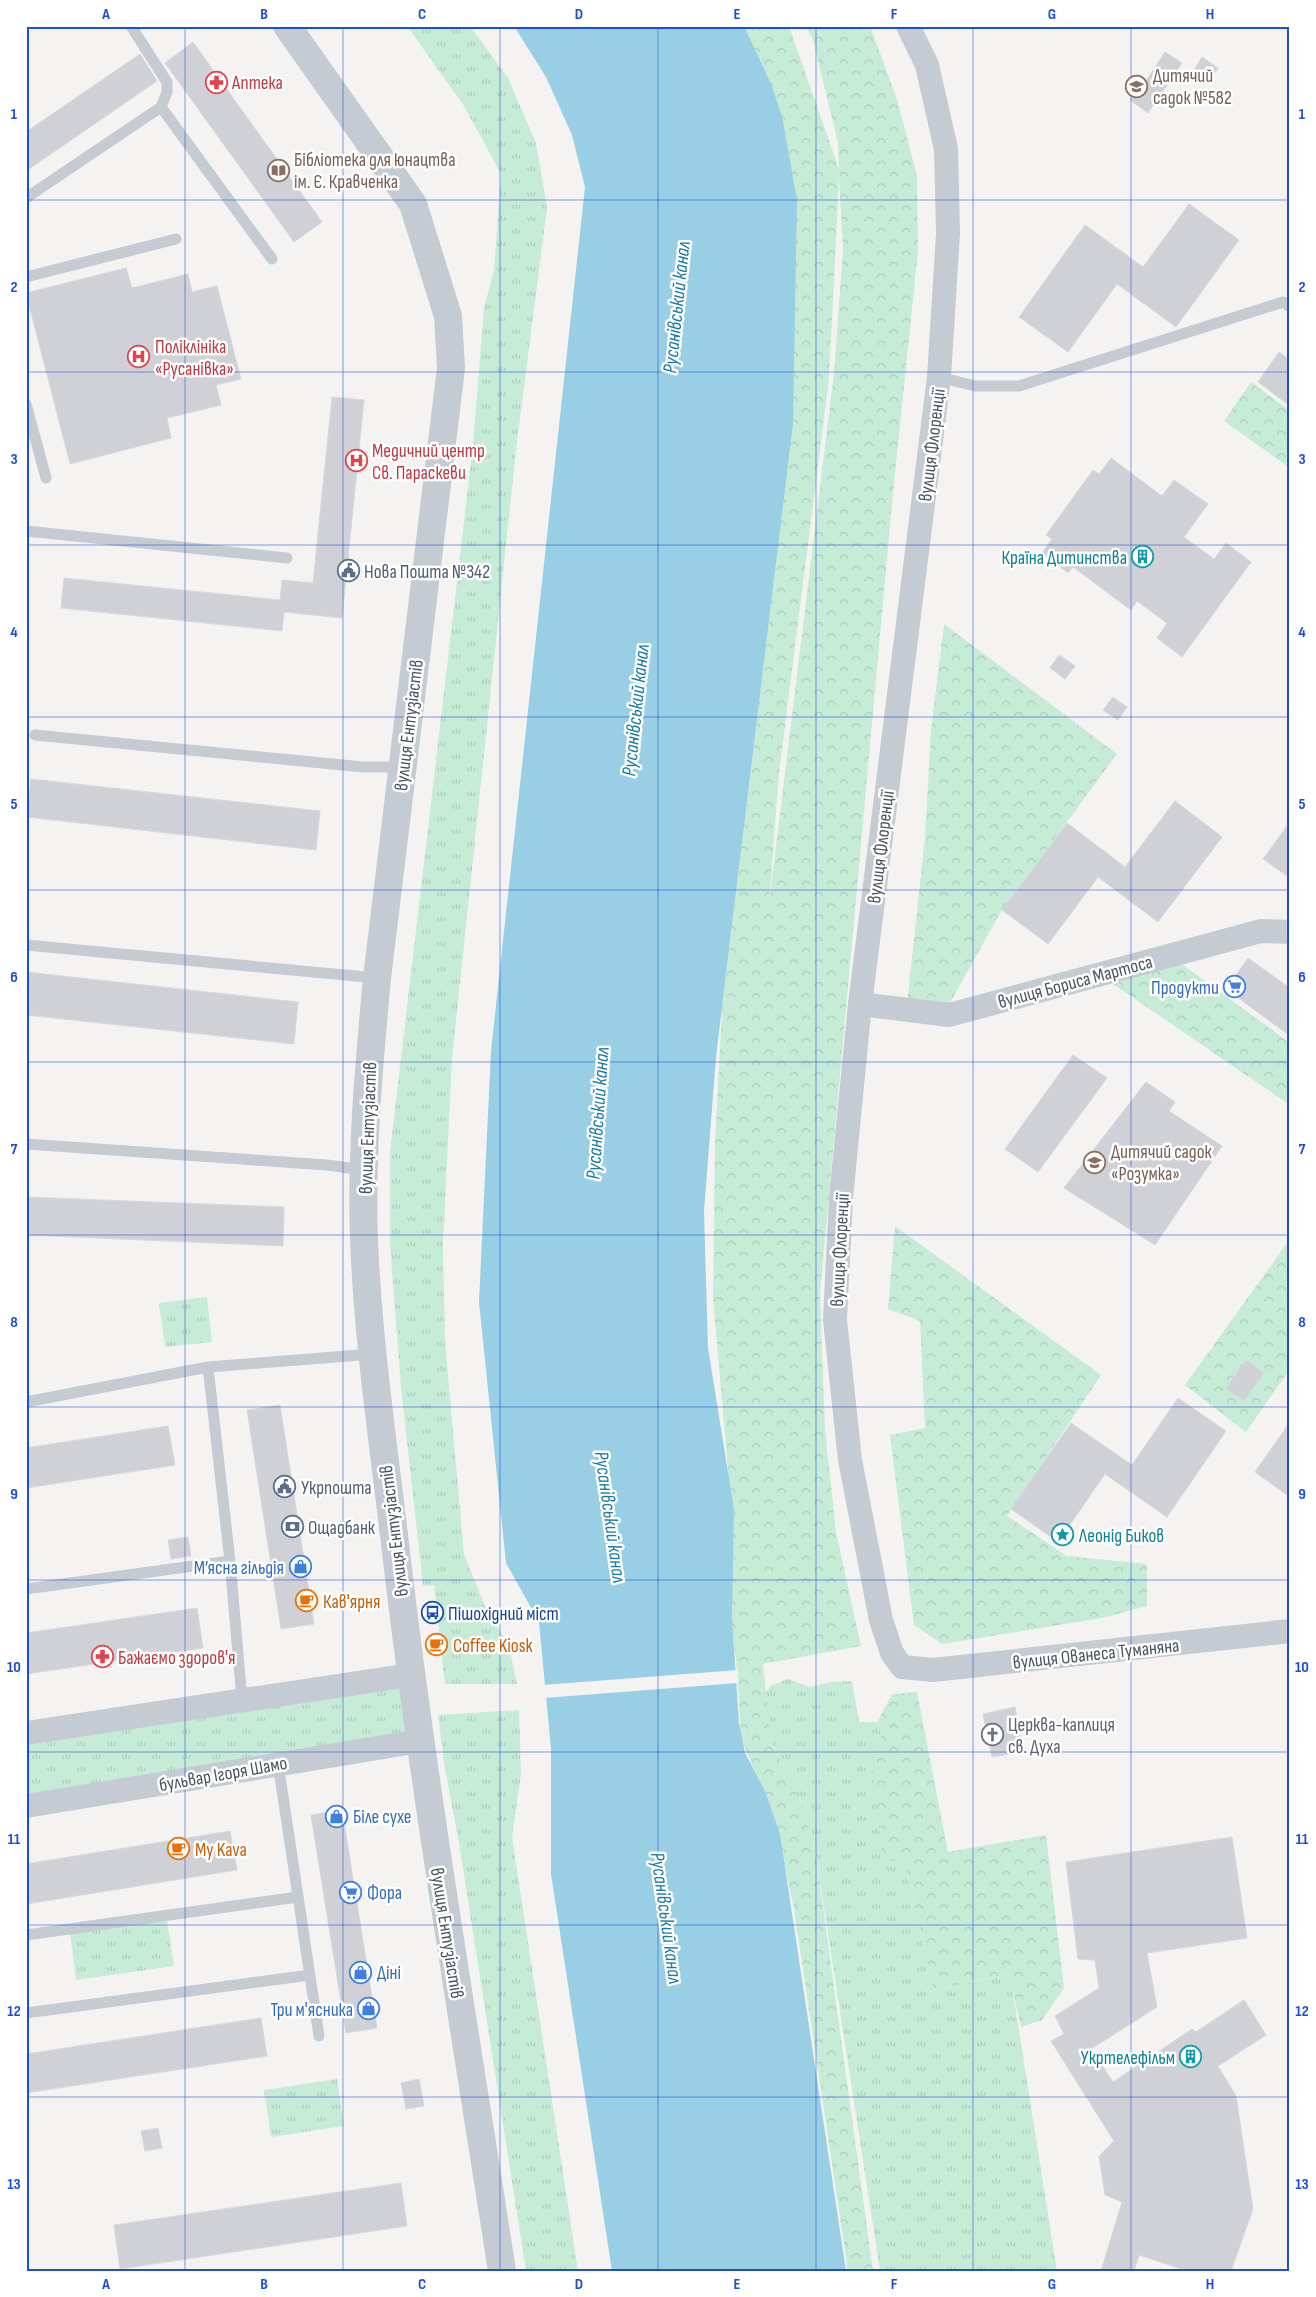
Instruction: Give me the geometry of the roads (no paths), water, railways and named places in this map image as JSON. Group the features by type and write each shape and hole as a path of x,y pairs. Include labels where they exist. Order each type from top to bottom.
{"street":[{"name":"вулиця Ентузіастів","path":"287,26 413,204 448,316 451,368 377,978 368,1073 364,1170 364,1239 373,1354 410,1675 502,2271"},
{"name":"вулиця Флоренції","path":"902,1668 892,1653 882,1620 850,1460 836,1320 841,1198 860,1004 939,377 948,233 946,149 927,65 908,26"},
{"name":"вулиця Бориса Мартоса","path":"860,1004 948,1015 1261,931 1290,932"},
{"name":"вулиця Ованеса Туманяна","path":"902,1668 932,1670 1290,1631"},
{"path":"26,1733 410,1675"},
{"name":"бульвар Ігоря Шамо","path":"26,1806 420,1741"}],"lane":[{"path":"26,198 161,106 167,92 167,82 131,26"},
{"path":"161,106 272,259"},
{"path":"26,277 176,239"},
{"path":"939,377 976,386 1019,386 1288,301"},
{"path":"26,404 46,478"},
{"path":"26,531 288,558"},
{"path":"35,734 363,767 403,767"},
{"path":"26,944 377,978"},
{"path":"26,1144 327,1165 364,1170"},
{"path":"26,1402 208,1366 373,1354"},
{"path":"208,1366 230,1562 242,1700"},
{"path":"26,1589 230,1562"},
{"path":"278,1763 320,2036"},
{"path":"26,1935 298,1897"},
{"path":"26,2013 310,1976"}],"water":[{"name":"Русанівський канал","path":"514,26 744,26 771,84 782,116 797,200 793,423 716,1057 704,1211 708,1348 734,1509 732,1618 739,1723 745,1753 765,1791 780,1834 846,2271 612,2271 551,1874 551,1749 539,1622 506,1563 479,1302 491,1051 585,187 572,135 546,77"}],"place":[{"name":"Аптека","path":"216,82"},
{"name":"Дитячий садок №582","path":"1137,86"},
{"name":"Бібліотека для юнацтва ім. Є. Кравченка","path":"278,170"},
{"name":"Поліклініка «Русанівка»","path":"139,357"},
{"name":"Медичний центр Св. Параскеви","path":"356,461"},
{"name":"Країна Дитинства","path":"1143,557"},
{"name":"Нова Пошта №342","path":"348,571"},
{"name":"Продукти","path":"1235,987"},
{"name":"Дитячий садок «Розумка»","path":"1095,1162"},
{"name":"Укрпошта","path":"285,1487"},
{"name":"Ощадбанк","path":"292,1527"},
{"name":"Леонід Биков","path":"1063,1535"},
{"name":"М’ясна гільдія","path":"300,1567"},
{"name":"Кав'ярня","path":"307,1601"},
{"name":"Пішохідний міст","path":"432,1613"},
{"name":"Coffee Kiosk","path":"437,1645"},
{"name":"Бажаємо здоров'я","path":"102,1657"},
{"name":"Церква-каплиця св. Духа","path":"992,1735"},
{"name":"Біле сухе","path":"337,1816"},
{"name":"My Kava","path":"179,1849"},
{"name":"Фора","path":"351,1892"},
{"name":"Діні","path":"361,1972"},
{"name":"Три м'ясника","path":"369,2009"},
{"name":"Укртелефільм","path":"1191,2057"}]}
